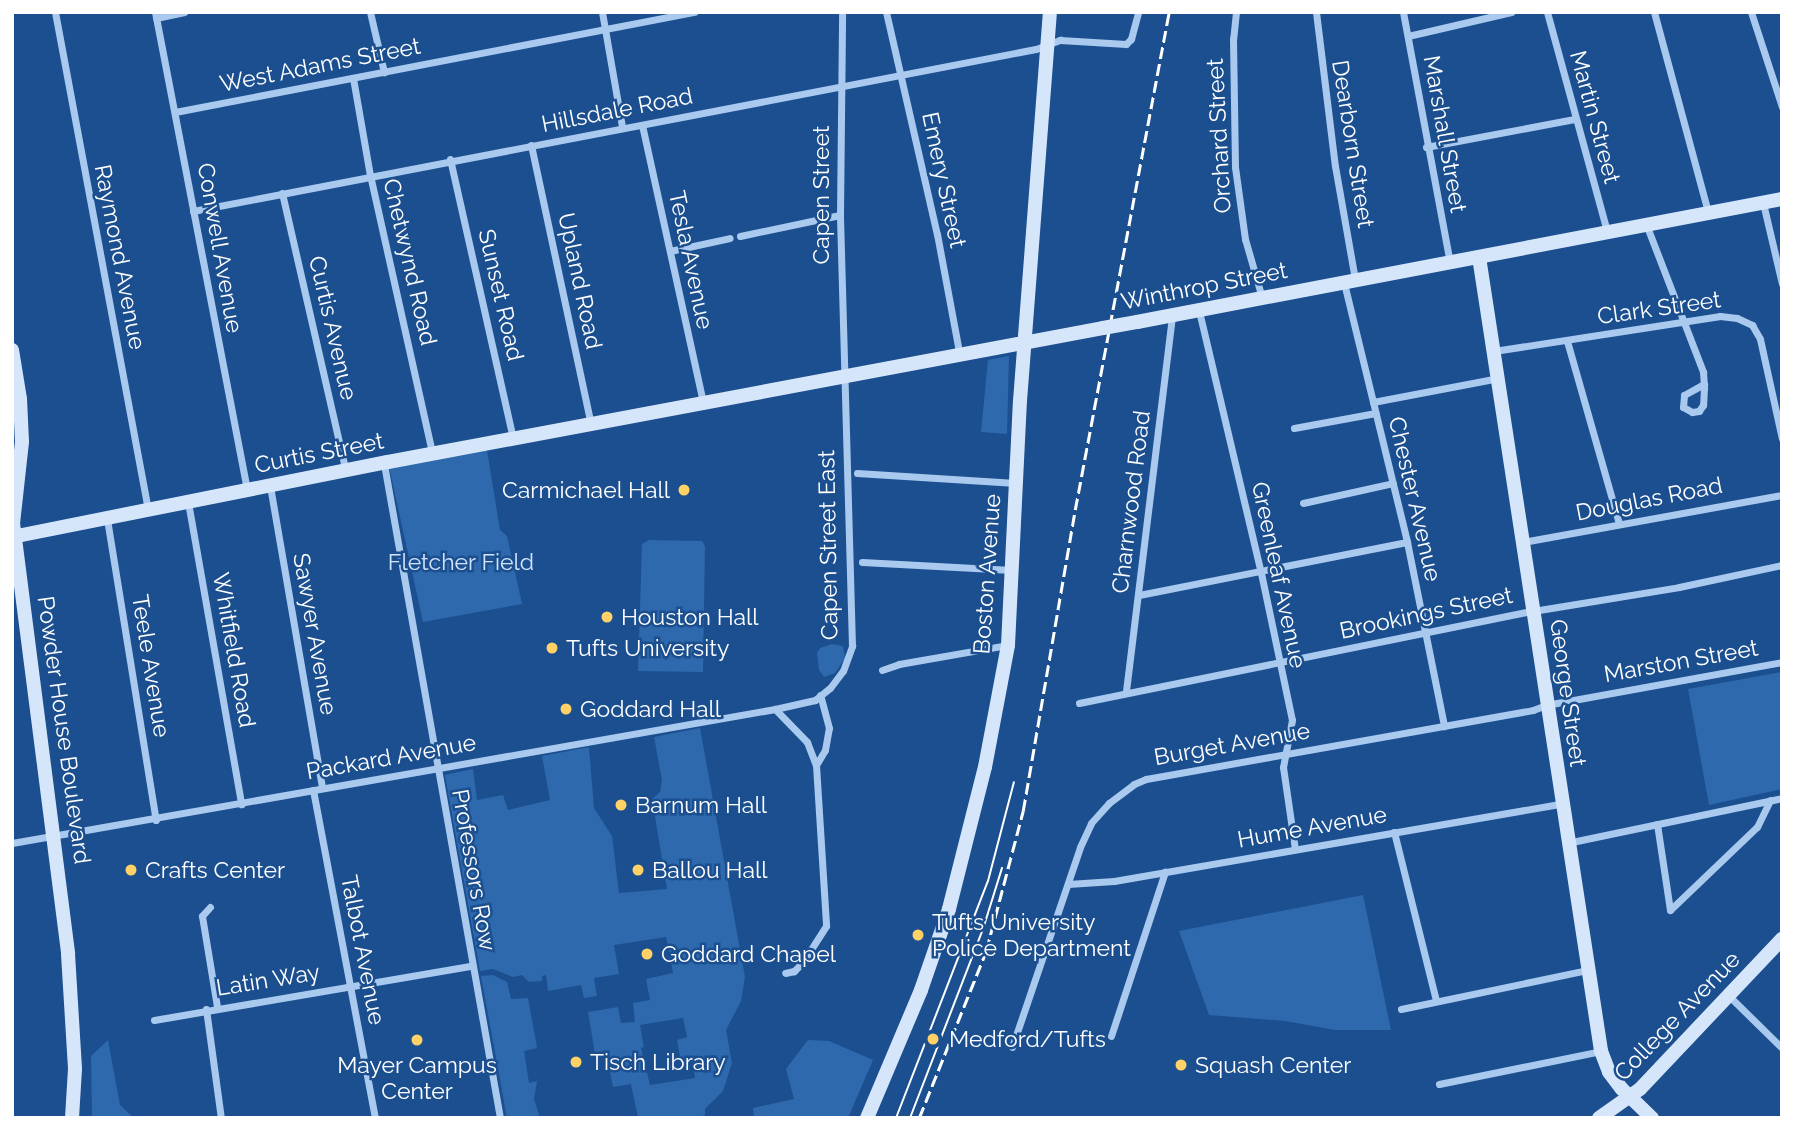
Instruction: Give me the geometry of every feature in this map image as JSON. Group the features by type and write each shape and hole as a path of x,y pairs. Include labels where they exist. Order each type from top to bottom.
{"street":[{"name":"Raymond Avenue","path":"55,12 148,510"},
{"path":"156,15 184,12"},
{"path":"370,12 384,72"},
{"path":"602,12 622,127"},
{"name":"West Adams Street","path":"175,112 694,12"},
{"name":"Capen Street","path":"842,12 840,215 843,377"},
{"name":"Emery Street","path":"886,12 937,234 960,358"},
{"name":"Boston Avenue","path":"867,1118 921,990 946,918 985,767 1008,645 1025,344 1050,12"},
{"name":"Hillsdale Road","path":"193,211 450,159 901,75 1060,40 1126,44 1131,39 1138,12"},
{"name":"Orchard Street","path":"1236,12 1233,39 1235,167 1245,239 1262,298"},
{"name":"Dearborn Street","path":"1316,12 1349,281"},
{"name":"Marshall Street","path":"1403,12 1426,147 1450,262"},
{"path":"1408,36 1511,12"},
{"name":"Martin Street","path":"1547,12 1574,119 1607,231"},
{"path":"1654,12 1708,212"},
{"path":"1751,12 1782,107"},
{"name":"Conwell Avenue","path":"156,15 247,490"},
{"name":"Chetwynd Road","path":"353,78 370,175 433,454"},
{"path":"1426,147 1574,119"},
{"name":"Tesla Avenue","path":"642,125 703,403"},
{"name":"Upland Road","path":"531,145 591,425"},
{"name":"Sunset Road","path":"450,159 514,440"},
{"name":"Curtis Avenue","path":"282,193 346,472"},
{"name":"Winthrop Street","path":"634,417 843,377 960,358 1103,328 1782,199"},
{"path":"1763,202 1782,284"},
{"path":"740,236 840,215"},
{"path":"1645,224 1678,312 1686,323 1703,372 1704,384"},
{"path":"670,251 730,238"},
{"name":"George Street","path":"1479,257 1601,1051 1609,1072 1652,1118"},
{"name":"Chester Avenue","path":"1349,281 1373,402 1407,542 1444,726"},
{"name":"Greenleaf Avenue","path":"1199,311 1261,573 1292,720 1283,767 1295,849"},
{"name":"Charnwood Road","path":"1126,691 1172,316"},
{"name":"Clark Street","path":"1494,351 1720,316 1738,318 1752,325 1760,339 1782,439"},
{"path":"1567,341 1619,524"},
{"name":"Powder House Boulevard","path":"12,349 22,442 13,509 13,537 55,836 75,1069 72,1118"},
{"name":"Capen Street East","path":"775,709 814,700 843,671 852,646 843,377"},
{"path":"1373,402 1499,378"},
{"path":"1294,428 1376,412"},
{"name":"Curtis Street","path":"13,537 634,417"},
{"name":"Professors Row","path":"384,464 500,1118"},
{"path":"858,473 1016,483"},
{"path":"1303,503 1393,483"},
{"name":"Sawyer Avenue","path":"270,486 318,789"},
{"name":"Douglas Road","path":"1523,542 1782,495"},
{"name":"Whitfield Road","path":"188,502 241,804"},
{"name":"Teele Avenue","path":"107,519 156,820"},
{"path":"1139,595 1407,542"},
{"path":"862,562 1012,570"},
{"name":"Brookings Street","path":"1079,703 1126,691 1533,611 1679,587 1782,565"},
{"path":"881,670 899,664 1008,645"},
{"name":"Marston Street","path":"1546,705 1782,662"},
{"path":"816,765 825,750 829,728 820,695"},
{"name":"Burget Avenue","path":"1012,1047 1091,823 1108,803 1134,784 1146,779 1259,761 1286,753 1533,710 1546,705"},
{"path":"775,709 803,736 816,765 826,926 803,962 794,971 785,972"},
{"name":"Packard Avenue","path":"12,843 156,820 775,709"},
{"name":"Talbot Avenue","path":"318,789 375,1118"},
{"path":"1567,843 1782,798"},
{"path":"1657,824 1670,910 1757,827 1770,800"},
{"name":"Hume Avenue","path":"1068,884 1114,881 1562,804"},
{"path":"1394,832 1436,1001"},
{"path":"1111,1037 1165,872"},
{"path":"210,906 202,916 217,1007"},
{"name":"College Avenue","path":"1599,1118 1630,1097 1782,939"},
{"name":"Latin Way","path":"155,1020 217,1007 351,987 471,965"},
{"path":"1401,1009 1588,970"},
{"path":"1729,996 1782,1048"},
{"path":"206,1009 221,1118"},
{"path":"1439,1084 1601,1051"}],"green space":[{"path":"1009,356 1007,434 981,432 988,360"},
{"name":"Fletcher Field","path":"486,444 500,530 507,536 522,604 423,622 388,462"},
{"path":"649,540 702,541 705,546 703,672 638,671 642,544"},
{"path":"832,644 843,646 845,658 835,673 824,677 819,670 817,653 820,648"},
{"path":"1782,672 1782,789 1709,805 1688,689"},
{"path":"700,728 745,977 741,1001 726,1030 732,1063 723,1091 705,1109 705,1115 697,1118 638,1118 631,1084 613,1087 606,1052 595,1054 588,1012 618,1007 621,1023 635,1022 633,1003 650,1000 646,979 673,973 666,937 614,945 619,974 594,978 597,996 584,998 581,985 548,991 546,975 542,976 542,981 529,982 522,975 513,977 493,969 480,971 445,775 473,769 477,800 503,795 508,810 550,800 542,756 589,747 594,808 612,836 619,893 667,889 652,799 660,792 662,780 654,737","holes":["683,1018 687,1037 677,1040 681,1061 692,1059 695,1078 650,1085 641,1048 644,1047 640,1025"]},
{"path":"1363,895 1391,1030 1335,1030 1285,1021 1209,1015 1179,931"},
{"path":"493,975 507,982 511,999 528,998 537,1048 524,1051 529,1083 537,1081 534,1099 540,1118 507,1118 481,976"},
{"path":"108,1040 120,1105 134,1118 92,1118 91,1056"},
{"path":"808,1040 829,1041 873,1060 848,1118 754,1118 753,1108 794,1099 786,1069"}],"tram line":[{"path":"896,1118 988,881 1014,782"},
{"path":"910,1118 983,929 1002,868"}],"railway":[{"path":"919,1118 986,951 1023,811 1075,510 1169,12"}],"place":[{"name":"Carmichael Hall","path":"684,490"},
{"name":"Houston Hall","path":"607,617"},
{"name":"Tufts University","path":"552,648"},
{"name":"Goddard Hall","path":"566,709"},
{"name":"Barnum Hall","path":"621,805"},
{"name":"Crafts Center","path":"131,870"},
{"name":"Ballou Hall","path":"638,870"},
{"name":"Tufts University Police Department","path":"918,935"},
{"name":"Goddard Chapel","path":"647,954"},
{"name":"Medford/Tufts","path":"933,1039"},
{"name":"Mayer Campus Center","path":"417,1040"},
{"name":"Tisch Library","path":"576,1062"},
{"name":"Squash Center","path":"1181,1065"}]}
